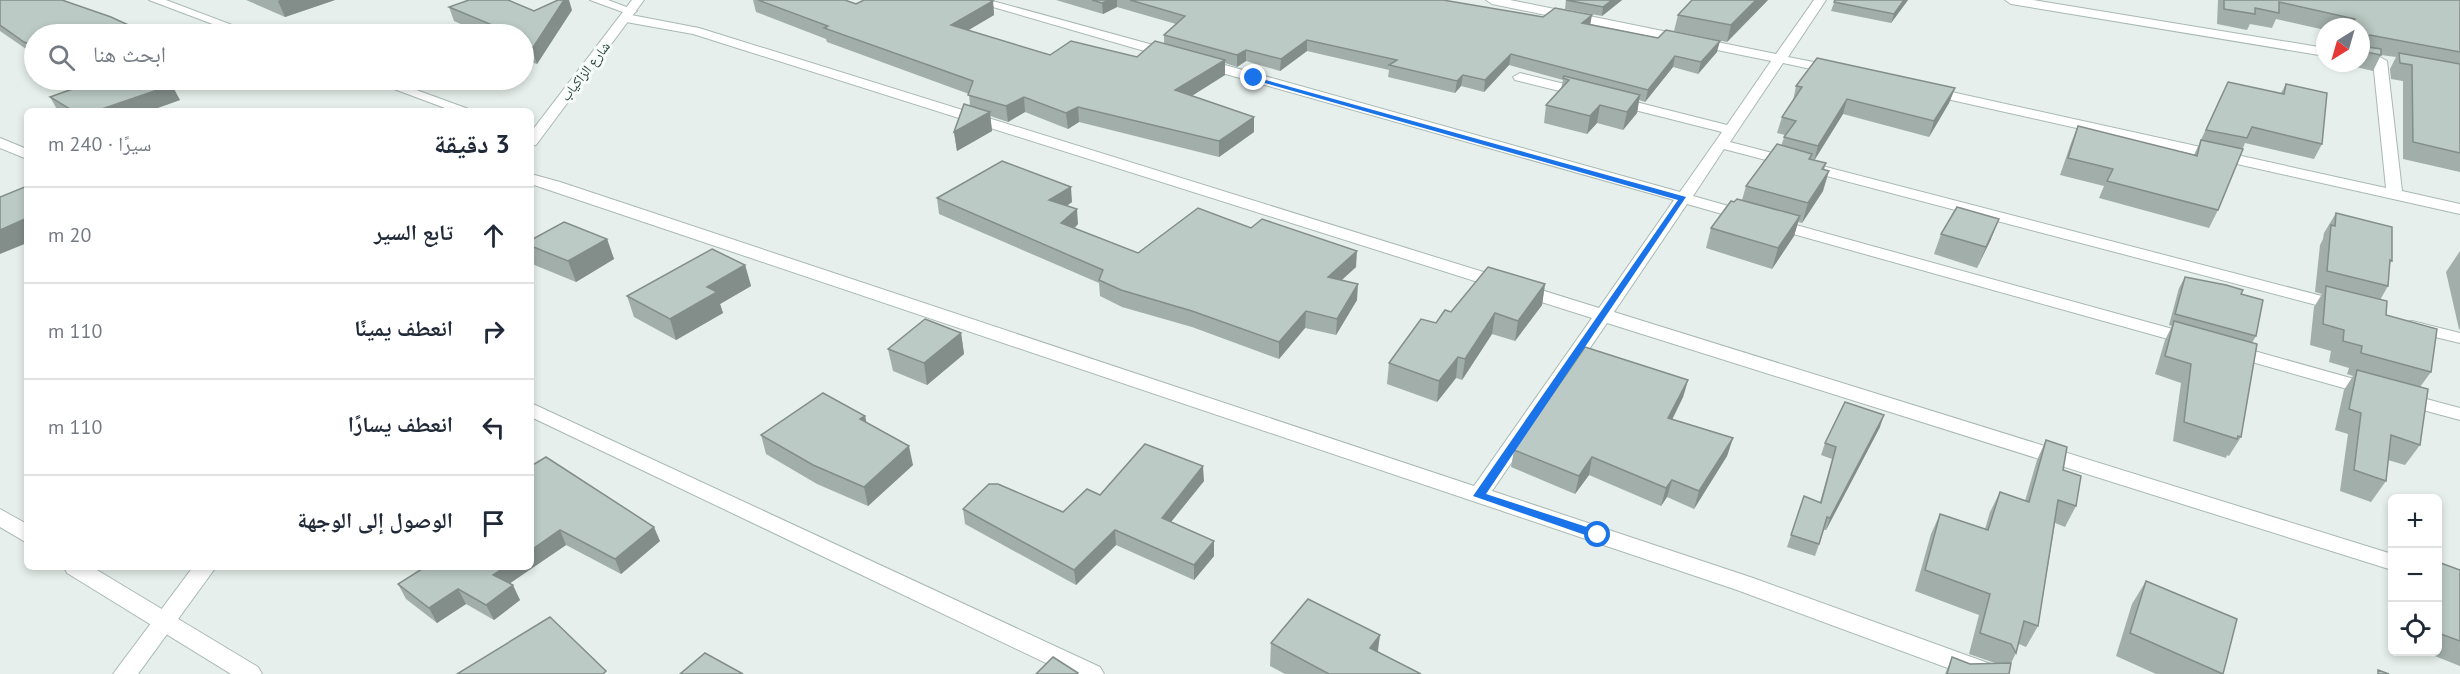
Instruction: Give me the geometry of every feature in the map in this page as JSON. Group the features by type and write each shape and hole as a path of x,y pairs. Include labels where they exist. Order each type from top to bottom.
{"street":[{"path":"155,0 222,24"},
{"path":"596,0 632,9 695,32 2388,560"},
{"path":"975,0 2460,414"},
{"path":"1492,0 1850,74"},
{"path":"1478,496 1821,0"},
{"path":"2011,0 2316,50"},
{"name":"شارع الزاكياب","path":"534,136 632,9"},
{"path":"2381,61 2394,193"},
{"path":"1520,77 1726,137 2356,311"},
{"path":"1919,89 2460,209"},
{"path":"405,90 458,108"},
{"path":"0,142 24,154"},
{"path":"534,180 555,184 1478,496 1734,580 1991,674"},
{"path":"2391,320 2460,338"},
{"path":"534,410 1092,674"},
{"path":"0,516 24,533"},
{"path":"80,570 250,674"},
{"path":"125,674 203,570"}],"building":[{"path":"0,0 62,0 126,24 24,24 24,42 0,25"},
{"path":"469,0 508,0 534,11 558,0 564,0 534,46 534,24 490,24 449,7"},
{"path":"758,0 845,0 856,4 864,0 989,0 993,1 951,25 1050,55 1071,41 1137,57 1155,41 1225,60 1175,90 1254,117 1219,141 1078,107 1066,113 1024,97 1006,106 968,95 973,81 824,28 828,26"},
{"path":"1092,0 1109,0 1102,3"},
{"path":"1130,0 1443,0 1543,17 1555,8 1592,15 1582,23 1658,38 1666,30 1720,41 1701,62 1675,56 1648,90 1511,54 1485,80 1463,75 1457,81 1389,65 1397,60 1307,40 1281,59 1246,50 1237,55 1164,35 1185,16"},
{"path":"1566,0 1612,0 1603,7"},
{"path":"1692,0 1756,0 1731,25 1678,15"},
{"path":"1835,0 1904,0 1894,14 1834,2"},
{"path":"2224,0 2460,0 2460,52 2370,35 2370,18 2351,18 2279,2 2279,13 2255,8 2255,14 2224,9"},
{"path":"2370,47 2381,49 2381,55 2370,53"},
{"path":"2399,53 2460,64 2460,153 2413,142 2412,65 2400,63"},
{"path":"1817,58 1955,88 1934,121 1847,99 1818,146 1784,137 1796,121 1782,117 1802,87 1796,86"},
{"path":"1564,76 1640,95 1627,112 1600,105 1590,116 1546,105 1569,80 1563,78"},
{"path":"2228,82 2284,94 2286,84 2327,93 2322,144 2252,127 2247,138 2206,130"},
{"path":"70,90 157,90 105,108 68,108 50,97"},
{"path":"964,104 990,112 954,132"},
{"path":"2078,126 2197,156 2201,140 2243,149 2218,210 2107,181 2113,169 2068,158"},
{"path":"1777,144 1812,154 1809,159 1826,163 1822,169 1829,171 1808,203 1746,186"},
{"path":"1002,161 1071,187 1049,200 1077,209 1061,223 1138,253 1198,208 1251,228 1262,219 1357,251 1328,277 1358,284 1337,319 1306,311 1279,342 1192,311 1121,290 1099,280 1103,270 937,198"},
{"path":"24,187 24,219 0,230 0,197"},
{"path":"1737,199 1800,216 1778,248 1711,228 1731,201 1734,202"},
{"path":"1957,207 1999,219 1986,247 1941,234"},
{"path":"2336,213 2392,227 2392,261 2390,260 2388,286 2327,271 2331,225 2335,226"},
{"path":"564,222 607,239 568,261 534,247 534,238"},
{"path":"712,249 745,265 707,287 717,292 670,319 627,296"},
{"path":"1488,267 1545,284 1518,321 1495,313 1465,359 1458,357 1439,381 1389,363 1421,319 1436,323 1445,310 1451,312"},
{"path":"2185,277 2243,290 2241,294 2263,300 2256,336 2175,314"},
{"path":"2326,286 2387,301 2386,315 2437,329 2431,372 2361,353 2362,346 2343,341 2344,330 2323,324"},
{"path":"925,319 961,333 924,363 888,349"},
{"path":"2174,321 2257,344 2241,437 2238,436 2237,439 2184,422 2191,364 2165,356"},
{"path":"1585,347 1688,380 1668,418 1733,438 1699,491 1672,480 1666,488 1592,457 1579,476 1514,450"},
{"path":"2357,370 2428,389 2420,445 2391,435 2386,481 2354,470 2361,413 2349,409"},
{"path":"823,393 865,416 860,419 909,446 864,487 813,465 761,435"},
{"path":"1845,402 1884,415 1830,518 1827,517 1819,544 1791,535 1804,496 1821,503 1836,447 1825,443"},
{"path":"2046,440 2067,447 2063,470 2081,476 2076,506 2058,500 2038,626 2024,621 2016,653 2011,644 1980,633 1990,594 1925,570 1940,514 1988,530 2000,492 2029,502"},
{"path":"1145,444 1203,466 1162,518 1214,541 1194,565 1115,530 1074,570 963,509 989,484 998,484 1063,512 1087,489 1100,495"},
{"path":"546,457 654,527 615,559 560,530 534,548 534,464"},
{"path":"2442,563 2460,570 2460,641 2442,634"},
{"path":"420,570 500,570 493,575 513,585 486,605 458,589 429,608 398,584"},
{"path":"2146,581 2237,619 2223,674 2130,633"},
{"path":"1308,599 1380,635 1370,648 1421,674 1329,674 1271,643"},
{"path":"550,617 606,671 603,674 457,674"},
{"path":"705,653 743,674 680,674"},
{"path":"1053,657 1078,673 1036,674"},
{"path":"1952,657 1970,664 2011,663 2009,674 1947,674"}],"route":[{"path":"1254,78 1683,199 1478,496 1598,535"}]}
